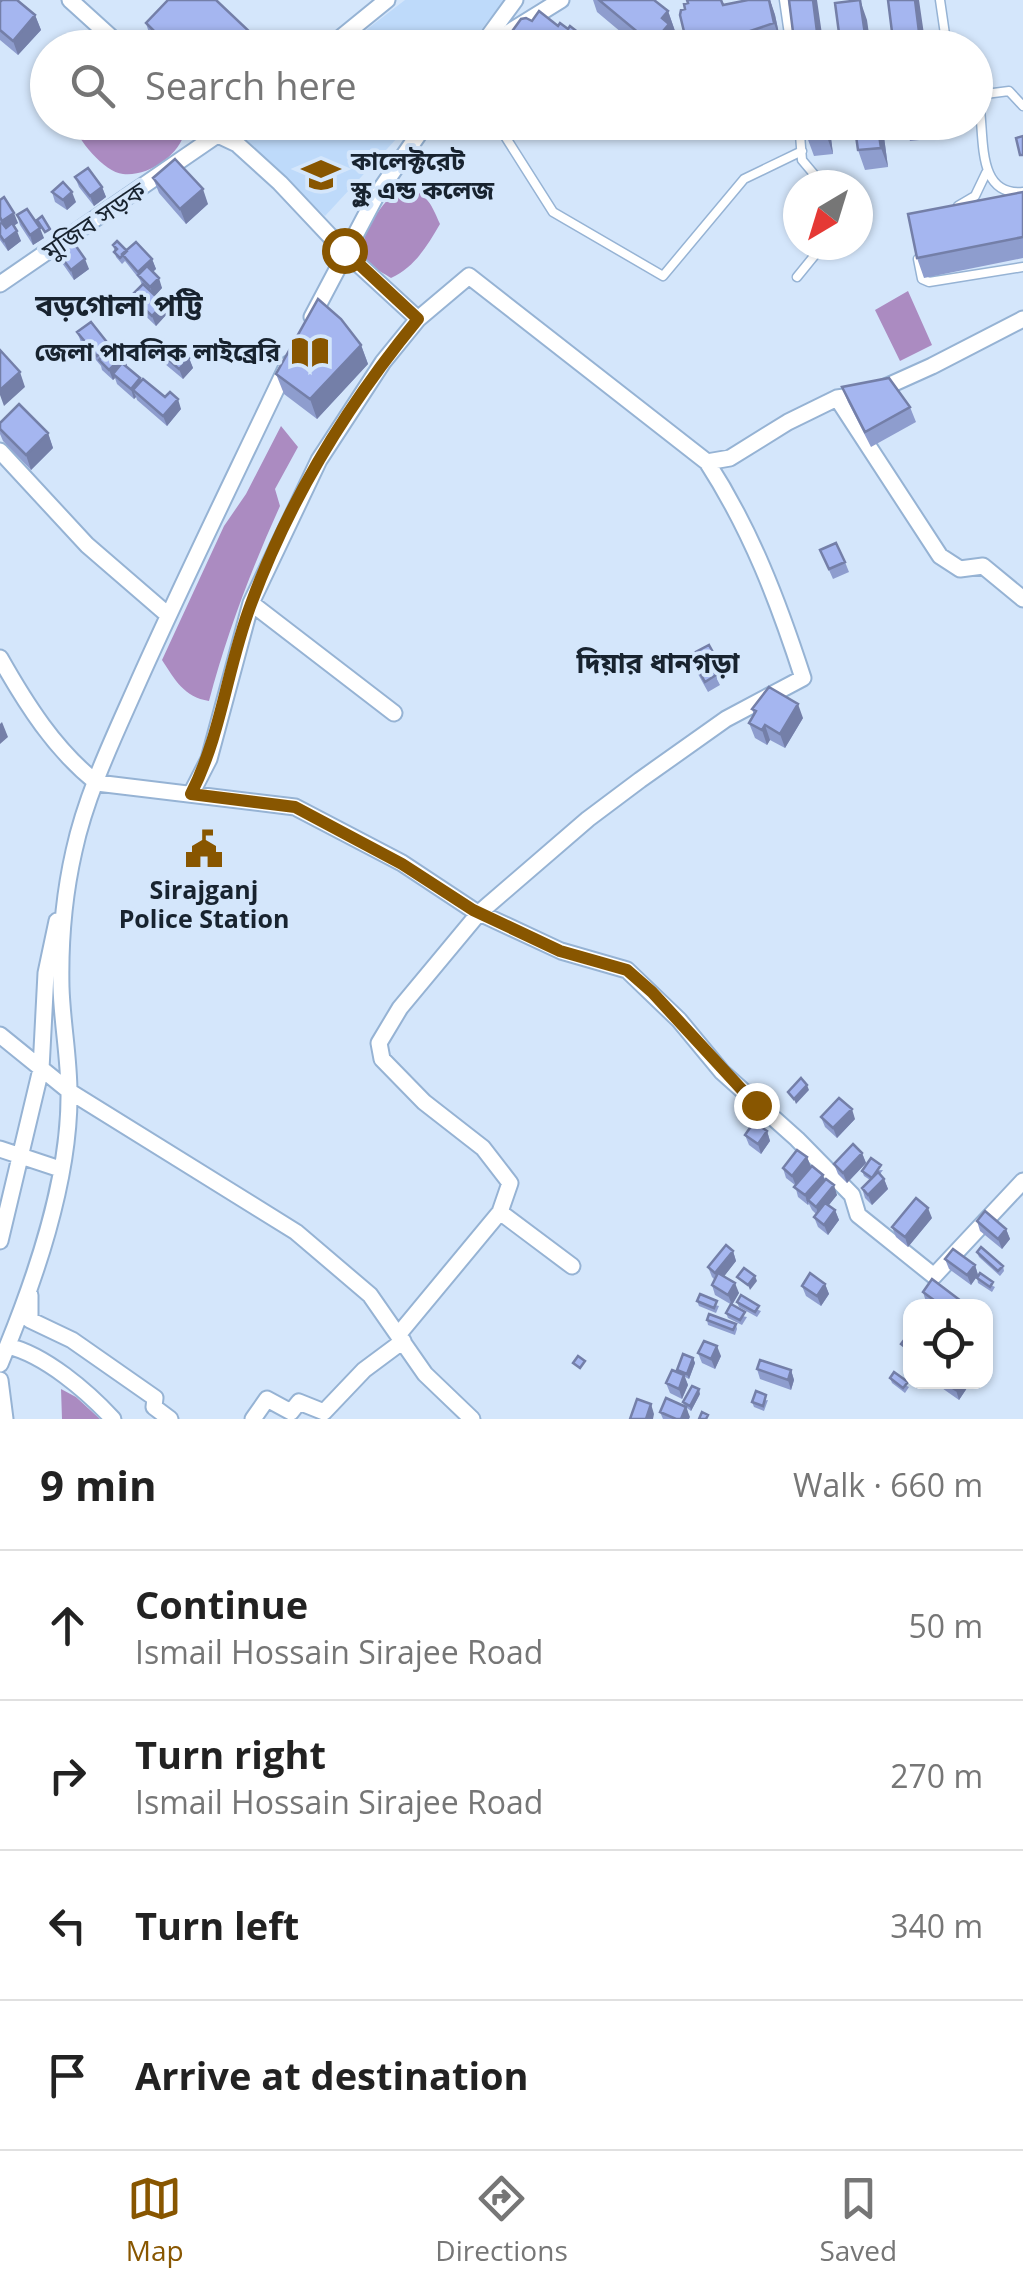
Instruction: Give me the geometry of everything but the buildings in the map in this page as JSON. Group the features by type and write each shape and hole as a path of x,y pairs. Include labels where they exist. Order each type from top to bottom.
{"street":[{"path":"70,0 103,30"},
{"path":"350,30 386,0"},
{"path":"493,30 515,0"},
{"path":"514,30 561,0"},
{"name":"মুজিব সড়ক","path":"0,284 214,140"},
{"path":"228,140 280,183 418,319"},
{"path":"304,331 344,250 415,140"},
{"path":"191,794 209,759 251,603 319,460 383,362 418,319 469,276 707,462 746,526 778,600 803,678 726,719 588,819 479,912 400,1008 380,1043 382,1059 424,1102 483,1148 506,1175 510,1184 500,1212 401,1338 324,1412 299,1402 291,1412 267,1399 253,1419"},
{"path":"707,462 730,458 788,422 837,398 872,393 1023,319"},
{"path":"0,1240 41,1069 46,972 81,825 168,615 297,347"},
{"path":"837,398 940,556 960,569 983,566 1023,599"},
{"path":"0,450 88,544 168,615"},
{"path":"251,603 394,713"},
{"path":"0,658 22,697 58,745 97,783 295,807 402,864 479,912 560,951 627,970 679,1020 733,1083 797,1139 852,1195 858,1216 934,1276 1023,1181"},
{"path":"0,1364 30,1286 60,1169 70,1091 61,986 67,886"},
{"path":"0,1035 70,1091 287,1225 359,1284 425,1374 472,1419"},
{"path":"0,1149 60,1169"},
{"path":"500,1212 572,1266"},
{"path":"30,1286 30,1320 93,1353 154,1398 154,1406 170,1419"},
{"path":"8,1346 21,1349 60,1372 113,1419"},
{"path":"0,1380 5,1419"}],"lane":[{"path":"784,0 788,30"},
{"path":"940,0 944,30"},
{"path":"993,92 1009,91 1023,106"},
{"path":"507,140 553,212 663,276 744,179 802,151"},
{"path":"801,140 802,160 810,170"},
{"path":"951,209 976,196 986,173 982,140"},
{"path":"986,173 1004,190 1023,192"},
{"path":"915,246 922,279 929,282 1023,267"},
{"path":"797,277 811,260"}],"shaded area":[{"path":"405,0 504,0 481,30 366,30"},
{"path":"82,140 182,140 162,163 133,174 116,172 92,154"},
{"name":"কালেক্টরেট স্কুল এন্ড কলেজ","path":"240,140 395,140 325,216"},
{"path":"400,187 426,198 440,224 414,262 391,278 370,264 364,244 371,222"},
{"path":"908,291 932,345 900,361 875,310"},
{"path":"281,426 298,447 275,489 280,506 240,602 209,701 200,699 181,686 162,660 224,526 246,494"},
{"path":"61,1389 76,1397 100,1419 62,1419"}],"place":[{"name":"কালেক্টরেট স্কুল এন্ড কলেজ","path":"321,175"},
{"name":"জেলা পাবলিক লাইব্রেরি","path":"310,352"},
{"name":"Sirajganj Police Station","path":"204,849"}],"district":[{"name":"বড়গোলা পট্টি","path":"119,306"},
{"name":"দিয়ার ধানগড়া","path":"658,663"}],"route":[{"path":"344,250 418,319 352,408 300,496 251,603 209,759 191,794 295,807 402,864 473,910 560,951 627,970 679,1020 722,1072 756,1105"}]}
